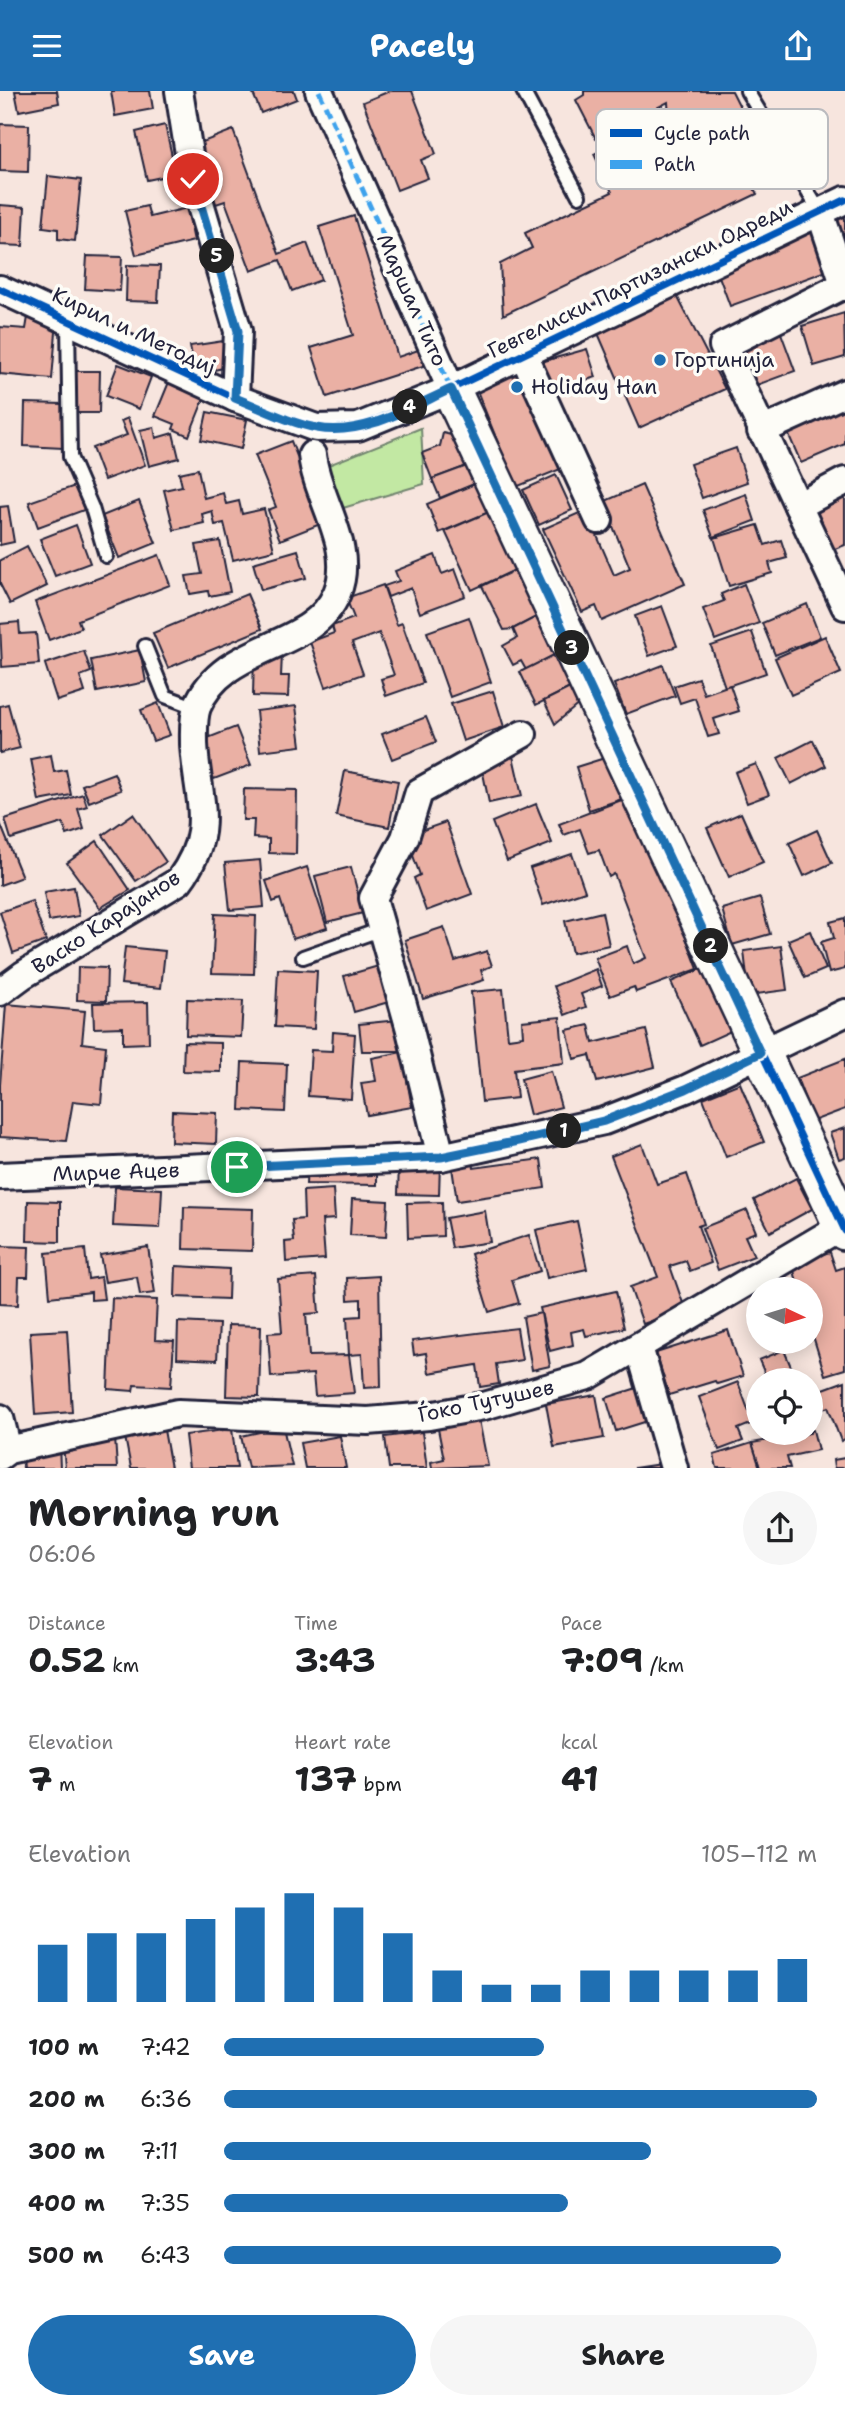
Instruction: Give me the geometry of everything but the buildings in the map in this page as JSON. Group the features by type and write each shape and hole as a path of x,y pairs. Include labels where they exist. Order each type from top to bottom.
{"street":[{"path":"179,91 193,179 238,331 235,398"},
{"name":"Маршал Тито","path":"319,91 451,389 844,1229"},
{"name":"Гевгелиски Партизански Одреди","path":"451,389 845,200"},
{"path":"820,212 844,286 723,346 798,506 839,576 845,606"},
{"name":"Кирил и Методиј","path":"0,289 235,398 318,427 358,427 451,389"},
{"path":"523,354 599,520"},
{"path":"761,431 845,393"},
{"name":"Вaско Карајанов","path":"0,992 23,975 179,881 194,860 201,842 203,817 195,748 197,708 218,675 236,661 287,638 321,617 337,594 343,555 320,493 312,455 305,452 298,438 318,427"},
{"path":"798,506 845,481"},
{"path":"441,1157 373,898 405,838 419,792 523,734"},
{"name":"Мирче Ацев","path":"0,1176 441,1157 604,1121 686,1089 845,1013"},
{"name":"Ѓоко Тутушев","path":"4,1453 178,1413 368,1421 429,1416 484,1406 588,1376 844,1229"},
{"path":"639,1347 674,1468"},
{"path":"0,1418 4,1453"}],"lane":[{"path":"523,91 579,196"},
{"path":"747,91 758,109"},
{"path":"806,189 820,212"},
{"path":"68,319 70,457 92,508 106,556"},
{"path":"145,646 165,696 197,708"},
{"path":"303,957 382,929"}],"green space":[{"path":"421,428 424,484 343,508 326,466"}],"marked path":[{"path":"319,91 451,389"}],"cycle path":[{"path":"0,289 235,398 316,428 358,427 451,389 845,200"},
{"path":"451,389 845,1231"}],"place":[{"name":"Гортинија","path":"660,360"},
{"name":"Holiday Han","path":"517,387"}],"route":[{"path":"193,179 232,303 238,331 235,398 305,425 330,430 358,427 385,418 451,389 760,1053 686,1089 604,1121 519,1141 441,1157 237,1167"}]}
